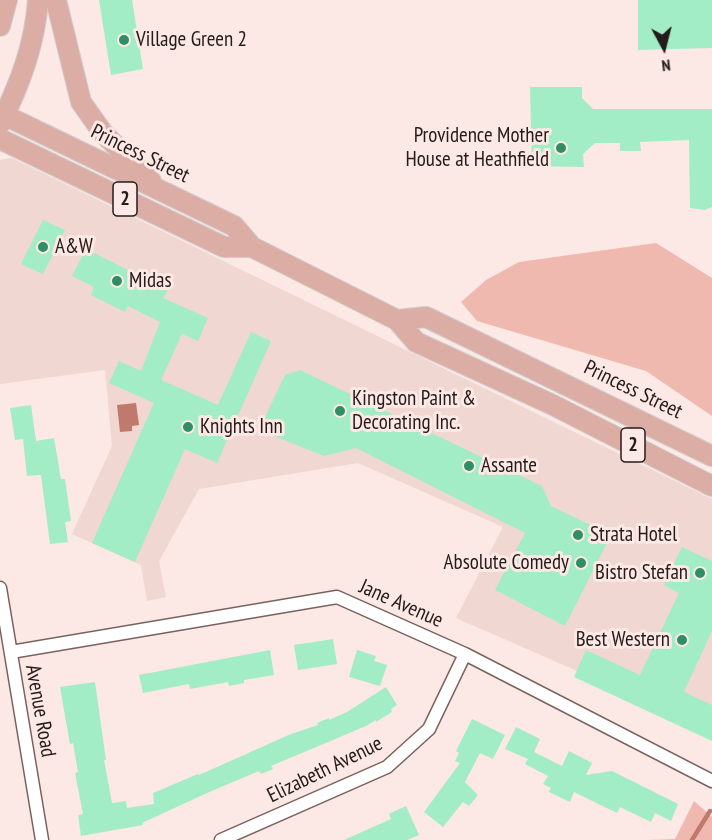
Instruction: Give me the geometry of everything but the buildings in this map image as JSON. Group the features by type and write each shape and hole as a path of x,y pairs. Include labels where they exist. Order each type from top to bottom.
{"main road":[{"path":"0,5 5,0"},
{"path":"0,26 5,0"},
{"path":"1,117 24,70 37,21 38,0"},
{"path":"56,0 81,102 103,133 163,193"},
{"name":"Princess Street","path":"1,117 234,226 252,247 397,320 416,342 553,405 712,486"},
{"name":"Princess Street","path":"0,139 224,247 252,247"},
{"name":"Princess Street","path":"397,320 426,317 712,456"},
{"name":"Princess Street","path":"553,405 564,383"}],"street":[{"name":"Avenue Road","path":"0,588 42,840"},
{"name":"Jane Avenue","path":"10,652 337,597 465,654 712,781"},
{"name":"Elizabeth Avenue","path":"220,840 387,767 429,729 465,654"}],"shaded area":[{"path":"12,158 712,499 712,730 456,618 503,527 358,463 199,489 159,561 166,597 147,601 141,565 72,534 112,446 105,370 0,384 0,160"},
{"path":"656,243 712,278 712,416 646,371 477,321 461,302 486,280 519,262"},
{"path":"136,403 139,425 132,426 132,431 120,432 117,405"},
{"path":"694,801 712,817 712,840 648,840 675,839"}],"waterway":[{"path":"692,840 710,811"}],"place":[{"name":"Village Green 2","path":"124,40"},
{"name":"Providence Mother House at Heathfield","path":"561,148"},
{"name":"A&W","path":"43,247"},
{"name":"Midas","path":"117,281"},
{"name":"Kingston Paint & Decorating Inc.","path":"340,411"},
{"name":"Knights Inn","path":"188,427"},
{"name":"Assante","path":"469,466"},
{"name":"Strata Hotel","path":"578,535"},
{"name":"Absolute Comedy","path":"581,563"},
{"name":"Bistro Stefan","path":"700,573"},
{"name":"Best Western","path":"682,640"}]}
